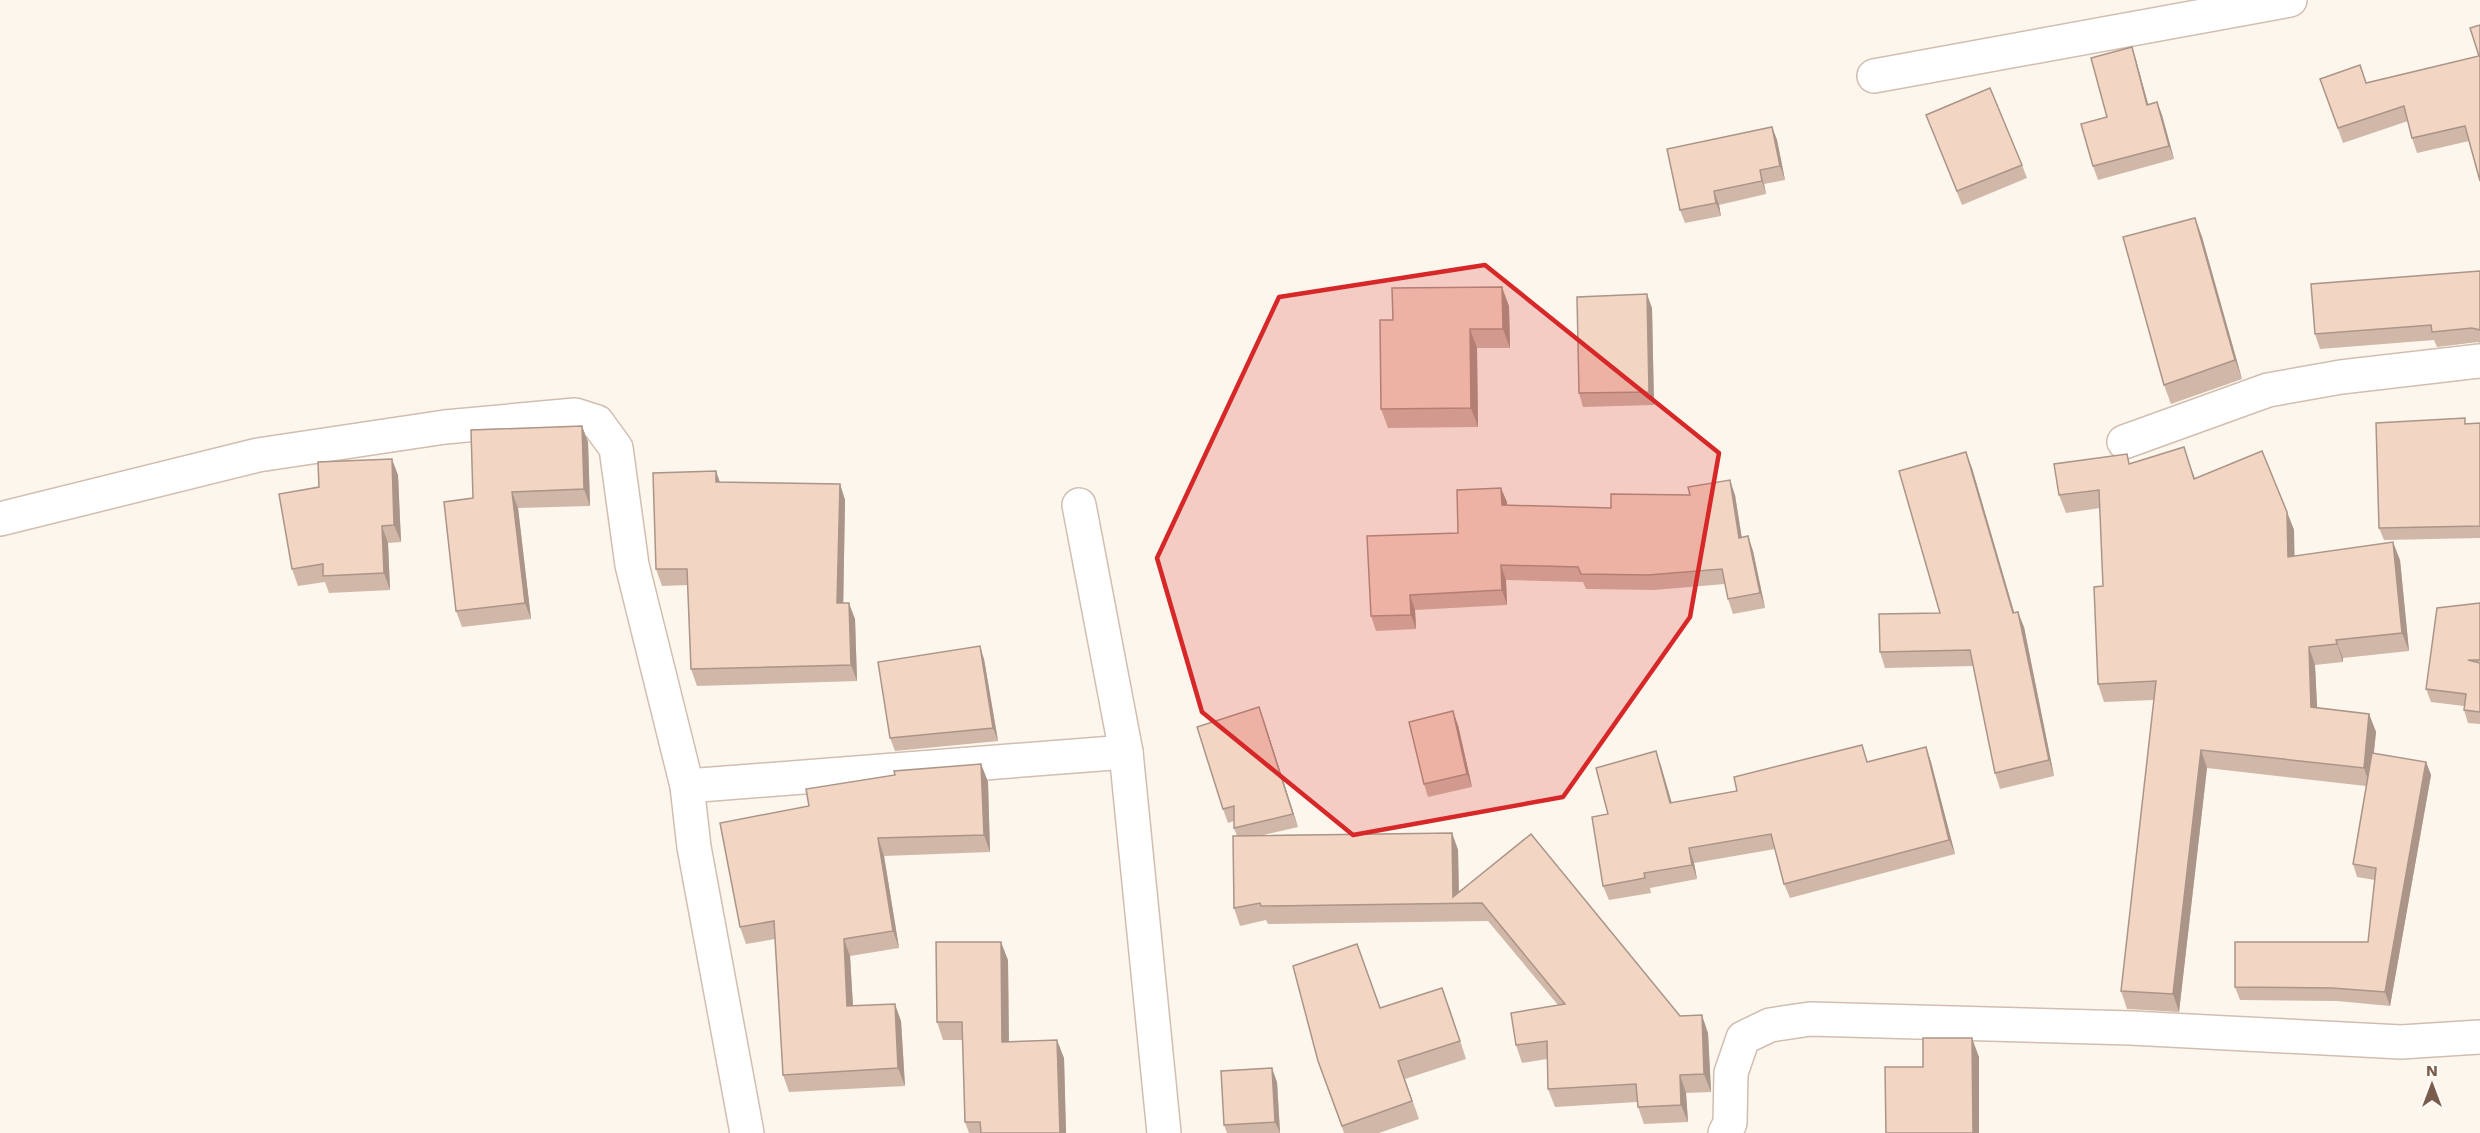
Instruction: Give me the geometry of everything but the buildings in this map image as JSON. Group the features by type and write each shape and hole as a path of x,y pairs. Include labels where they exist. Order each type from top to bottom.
{"street":[{"path":"1874,76 2290,0"},
{"path":"2124,442 2268,390 2341,378 2480,361"},
{"path":"0,519 258,454 445,428 575,415 597,422 616,448 632,565 687,786 694,847 747,1133"},
{"path":"1079,505 1126,752 1164,1133"},
{"path":"687,786 1126,752"},
{"path":"1725,1133 1730,1123 1731,1073 1743,1038 1770,1025 1810,1019 2131,1028 2401,1042 2480,1037"}],"highlighted area":[{"path":"1485,265 1719,453 1690,617 1563,797 1353,835 1202,712 1157,558 1279,297"}]}
